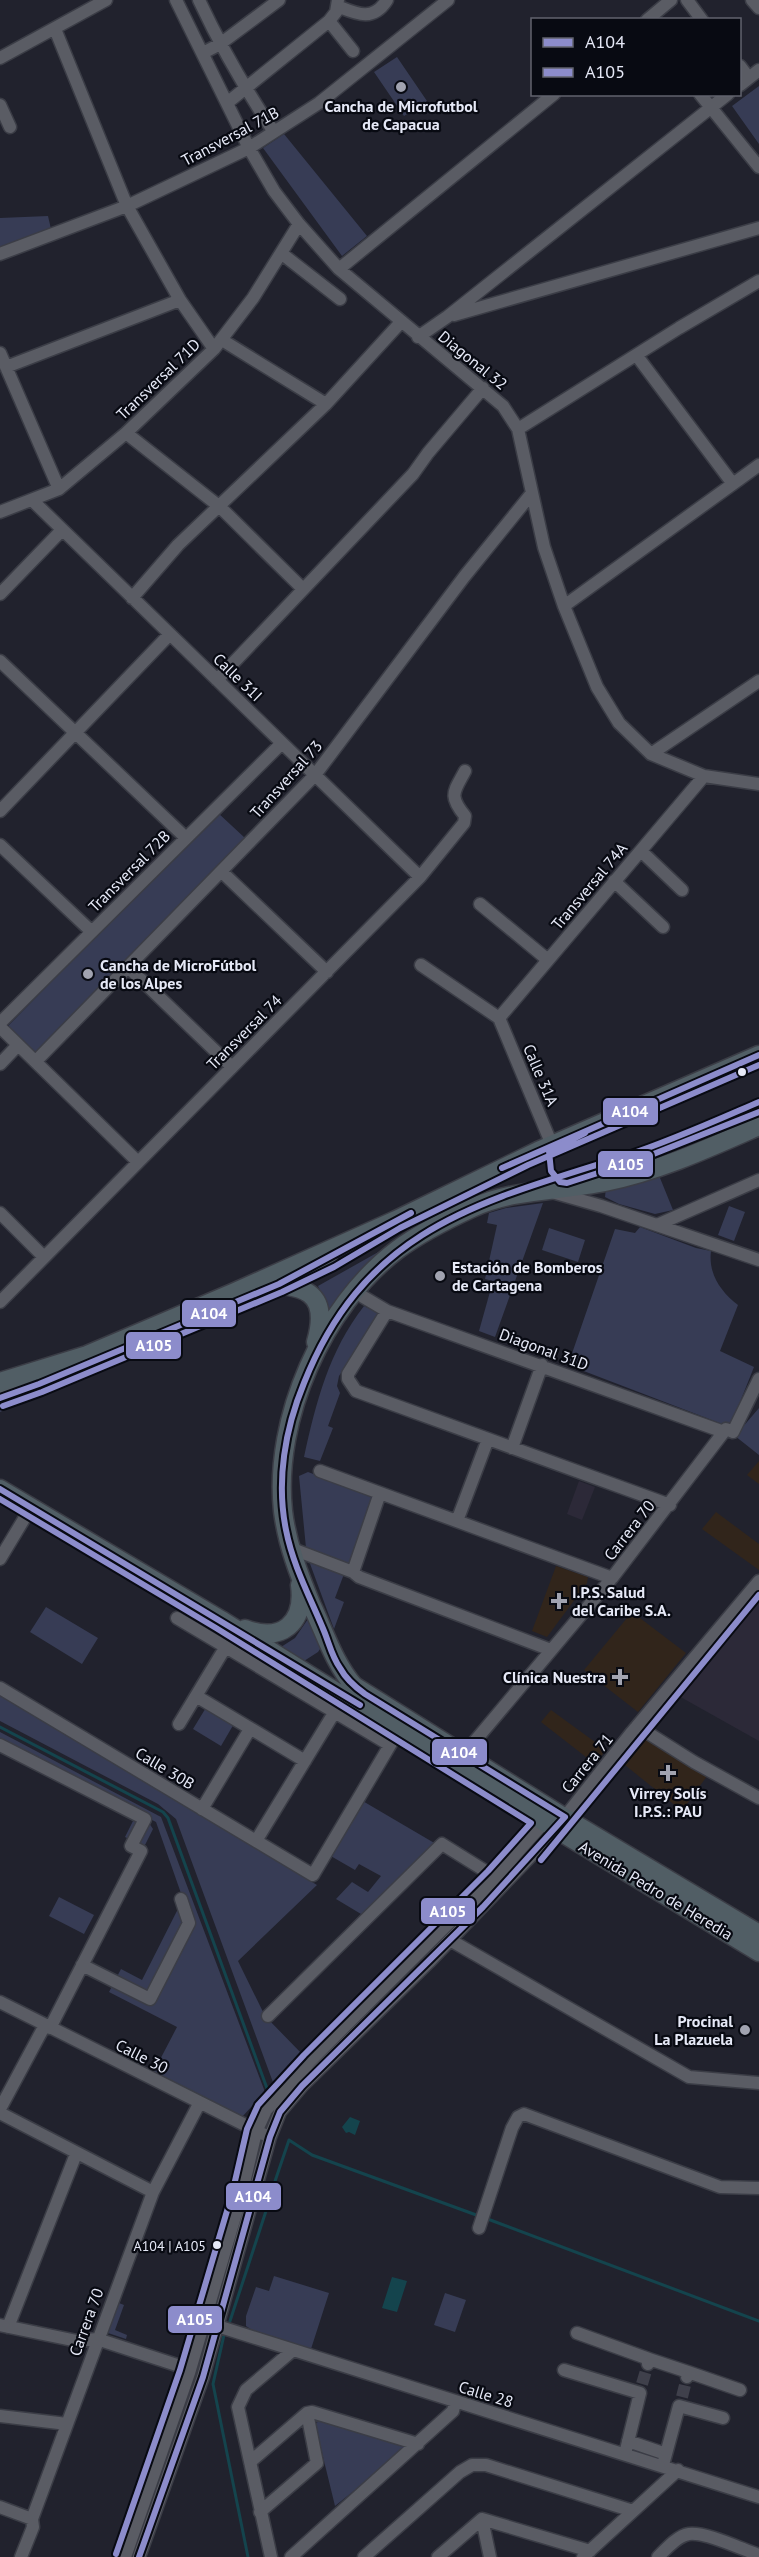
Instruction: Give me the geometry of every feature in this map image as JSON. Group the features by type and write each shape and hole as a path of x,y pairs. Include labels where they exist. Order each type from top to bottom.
{"highway":[{"path":"0,1382 87,1355 396,1220 552,1145 759,1055"},
{"path":"305,1378 326,1334 355,1292 397,1250 446,1221 487,1202 604,1182 661,1166 759,1126"},
{"path":"221,1620 263,1635 283,1631 298,1616 301,1606 299,1577 290,1548 283,1512 282,1461 287,1432 318,1334 320,1313 314,1299 305,1289 256,1282"},
{"name":"Avenida Pedro de Heredia","path":"0,1489 34,1507 221,1620 395,1737 555,1819 759,1934"},
{"name":"Avenida Pedro de Heredia","path":"299,1577 338,1665 354,1686 464,1754 555,1819 759,1952"}],"main road":[{"path":"0,1398 279,1284 329,1259 396,1220"},
{"path":"0,1502 34,1507"}],"street":[{"path":"0,58 106,0"},
{"name":"Diagonal 32","path":"176,0 249,148 274,191 299,225 339,269 418,337 503,405 518,429 544,547 564,606 597,687 627,733 651,754 704,776 759,784"},
{"path":"199,0 220,44 272,129"},
{"path":"203,53 220,44 279,0"},
{"path":"227,103 328,21 338,3 360,15 371,15 378,11 387,0"},
{"path":"649,18 671,0"},
{"path":"687,0 700,18"},
{"path":"752,0 759,8"},
{"name":"Transversal 71B","path":"0,254 127,206 249,148 319,104 445,1"},
{"path":"328,21 353,51"},
{"path":"55,29 127,206 180,300 218,344 326,404"},
{"path":"339,269 552,96"},
{"path":"702,96 759,167"},
{"path":"418,337 447,317 726,96"},
{"path":"0,105 10,127"},
{"name":"Transversal 71D","path":"0,512 59,489 126,433 218,344 299,225"},
{"path":"447,317 759,228"},
{"path":"281,253 340,299"},
{"path":"518,429 759,281"},
{"path":"6,367 180,300"},
{"path":"132,598 178,545 326,404 401,322"},
{"path":"0,353 59,489"},
{"path":"637,356 733,484"},
{"path":"217,680 413,474 483,388"},
{"path":"126,433 220,507 303,588"},
{"path":"564,606 759,465"},
{"name":"Transversal 73","path":"36,1061 315,775 464,577 532,493"},
{"name":"Calle 31I","path":"33,501 420,877"},
{"path":"0,594 62,530"},
{"path":"0,811 170,634"},
{"path":"0,661 74,734 186,838"},
{"path":"651,754 759,681"},
{"name":"Transversal 72B","path":"0,1025 282,743"},
{"name":"Transversal 74","path":"0,1302 420,877 464,824 465,816 453,802 453,796 465,771"},
{"name":"Transversal 74A","path":"499,1018 704,776"},
{"path":"0,845 92,932"},
{"path":"641,851 682,890"},
{"path":"222,872 327,972"},
{"path":"614,881 663,927"},
{"path":"480,904 548,960"},
{"path":"421,965 499,1018"},
{"path":"128,967 232,1066"},
{"name":"Calle 31A","path":"499,1018 552,1145"},
{"path":"0,1025 138,1162"},
{"path":"0,1064 18,1045"},
{"path":"657,1225 759,1180"},
{"path":"601,1206 598,1195 604,1182"},
{"path":"546,1191 601,1206 759,1260"},
{"path":"0,1213 44,1257"},
{"name":"Diagonal 31D","path":"355,1292 387,1311 724,1432"},
{"path":"387,1311 352,1367 348,1379 356,1391 670,1505"},
{"path":"512,1448 542,1365"},
{"name":"Carrera 70","path":"464,1754 612,1578 724,1432 726,1430 733,1432 759,1379"},
{"path":"457,1521 488,1439"},
{"path":"320,1471 612,1578"},
{"path":"353,1572 380,1493"},
{"path":"0,1559 24,1519 34,1507"},
{"path":"290,1548 353,1572 359,1577 551,1650"},
{"name":"Carrera 71","path":"126,2557 204,2322 242,2196 256,2132 272,2101 450,1940 637,1726 759,1581"},
{"path":"177,1618 334,1713 395,1737"},
{"path":"179,1724 225,1648"},
{"name":"Calle 30B","path":"0,1688 313,1875 395,1737"},
{"path":"196,1696 305,1761"},
{"path":"256,1841 334,1713"},
{"path":"637,1726 694,1762 759,1798"},
{"path":"202,1809 250,1729"},
{"path":"2,1749 145,1819 131,1846 141,1851 82,1965 0,2111 76,2154 153,2192"},
{"name":"Carrera 71","path":"139,2557 204,2377 270,2137 280,2112 343,2036 495,1877 555,1819"},
{"path":"268,2016 442,1844 495,1877"},
{"path":"82,1965 150,1999 189,1923 182,1899"},
{"path":"450,1940 690,2077 759,2083"},
{"name":"Calle 30","path":"0,2002 199,2104 270,2137"},
{"name":"Carrera 70","path":"21,2557 33,2527 32,2519 97,2339 153,2192 199,2104"},
{"path":"479,2228 516,2120 524,2114 720,2187 759,2188"},
{"path":"76,2154 4,2326 78,2340 97,2339 204,2377"},
{"name":"Calle 28","path":"204,2322 625,2454 664,2460 678,2470 759,2497"},
{"path":"577,2333 648,2362 740,2390"},
{"path":"271,2557 239,2414 239,2401 246,2390 292,2351"},
{"path":"564,2370 641,2389 625,2454"},
{"path":"291,2557 453,2412 455,2402"},
{"path":"628,2441 664,2460 681,2402 723,2418"},
{"path":"250,2462 307,2413 318,2412 418,2444"},
{"path":"260,2512 317,2463 307,2413"},
{"path":"0,2416 67,2424"},
{"path":"364,2557 472,2464 486,2464 633,2511"},
{"path":"482,2519 586,2554 678,2470"},
{"path":"0,2508 32,2519"},
{"path":"438,2557 482,2519"},
{"path":"482,2519 490,2557"},
{"path":"658,2557 688,2534 701,2535 759,2555"}],"shaded area":[{"name":"Cancha de Microfutbol de Capacua","path":"397,57 427,101 404,116 374,72"},
{"path":"759,86 759,144 732,106"},
{"path":"284,134 367,236 342,256 263,148"},
{"path":"48,216 51,229 0,247 0,218"},
{"path":"217,812 245,838 35,1052 8,1026"},
{"path":"658,1173 673,1210 655,1214 619,1204 605,1197 606,1187"},
{"path":"543,1203 495,1337 479,1331 493,1281 485,1279 497,1225 487,1223 489,1213 506,1208"},
{"path":"729,1206 745,1212 734,1241 718,1235"},
{"path":"640,1227 696,1248 711,1251 712,1267 717,1282 738,1305 720,1351 754,1367 730,1427 568,1365 615,1229 635,1233"},
{"path":"549,1228 585,1240 578,1262 542,1250"},
{"path":"389,1246 330,1310 318,1286"},
{"path":"261,1297 267,1298 0,1412 0,1404 46,1388"},
{"path":"364,1306 380,1314 339,1376 337,1386 340,1393 328,1426 333,1428 320,1461 304,1457 325,1378 342,1341"},
{"path":"759,1408 759,1455 735,1436"},
{"path":"759,1461 759,1484 747,1475"},
{"path":"308,1472 373,1496 349,1564 306,1548 299,1476"},
{"path":"579,1481 595,1487 582,1520 567,1514"},
{"path":"716,1512 759,1544 759,1570 702,1529"},
{"path":"309,1561 344,1574 335,1598 344,1602 334,1629"},
{"name":"I.P.S. Salud del Caribe S.A.","path":"556,1566 588,1577 587,1583 547,1637 532,1631"},
{"path":"759,1599 759,1741 677,1695"},
{"path":"46,1607 98,1638 82,1664 30,1632"},
{"path":"632,1612 686,1653 638,1712 584,1670"},
{"path":"308,1619 322,1646 318,1652 304,1661 281,1647 295,1638"},
{"path":"0,1695 317,1885 238,1961 265,2016 304,2056 274,2085 176,1819 158,1804 0,1721"},
{"path":"207,1706 235,1722 221,1746 193,1729"},
{"path":"551,1710 606,1750 595,1764 541,1722"},
{"path":"0,1732 161,1817 265,2092 242,2117 153,2073 177,2027 109,1992 121,1969 142,1980 183,1899 156,1822 0,1741"},
{"name":"Virrey Solís I.P.S.: PAU","path":"640,1736 707,1776 682,1811 620,1761"},
{"path":"361,1800 436,1844 366,1917 336,1899 352,1882 368,1892 381,1876 359,1864 355,1870 329,1855"},
{"path":"135,1817 149,1823 153,1829 144,1847 125,1837"},
{"path":"59,1897 94,1915 84,1934 49,1916"},
{"path":"350,2117 360,2121 355,2135 346,2133 342,2127"},
{"path":"274,2276 329,2293 311,2349 246,2326 246,2316 256,2287 269,2291"},
{"path":"392,2277 407,2281 397,2312 382,2308"},
{"path":"445,2293 466,2300 455,2332 434,2325"},
{"path":"119,2303 124,2305 115,2330 127,2335 126,2339 108,2333"},
{"path":"323,2418 410,2446 335,2506 315,2424"}],"waterway":[{"path":"0,1727 163,1812 168,1818 268,2091"},
{"path":"271,2193 289,2140 312,2155 479,2216"},
{"path":"230,2321 266,2211"},
{"path":"485,2218 759,2321"},
{"path":"224,2335 213,2384 248,2557"}],"tunnel":[{"path":"642,2384 648,2364"},
{"path":"682,2397 687,2377"}],"transit line":[{"name":"A104","path":"502,1168 759,1055"},
{"name":"A105","path":"3,1406 282,1292 334,1267 400,1228 528,1165 759,1065"},
{"name":"A104","path":"139,2557 203,2377 270,2137 280,2112 302,2086 483,1907 565,1817 365,1694 354,1686 337,1664 293,1556 283,1512 284,1455 292,1418 304,1383 330,1330 360,1288 395,1255 433,1228 476,1207 522,1189 642,1150 759,1102"},
{"name":"A105","path":"585,1133 549,1151 551,1171 560,1182 567,1183 641,1159 759,1112"},
{"name":"A104","path":"0,1398 279,1284 411,1213"},
{"name":"A104","path":"0,1489 360,1705"},
{"name":"A105","path":"0,1499 216,1628 531,1823 488,1871 304,2055 258,2105 247,2129 232,2194 180,2370 116,2554"},
{"name":"A105","path":"541,1860 759,1595"}],"place":[{"name":"Cancha de Microfutbol de Capacua","path":"401,87"},
{"name":"Cancha de MicroFútbol de los Alpes","path":"88,974"},
{"name":"Estación de Bomberos de Cartagena","path":"440,1276"},
{"name":"I.P.S. Salud del Caribe S.A.","path":"559,1601"},
{"name":"Clínica Nuestra","path":"620,1677"},
{"name":"Virrey Solís I.P.S.: PAU","path":"668,1773"},
{"name":"Procinal La Plazuela","path":"745,2030"},
{"name":"A104 | A105","path":"217,2245"}]}
